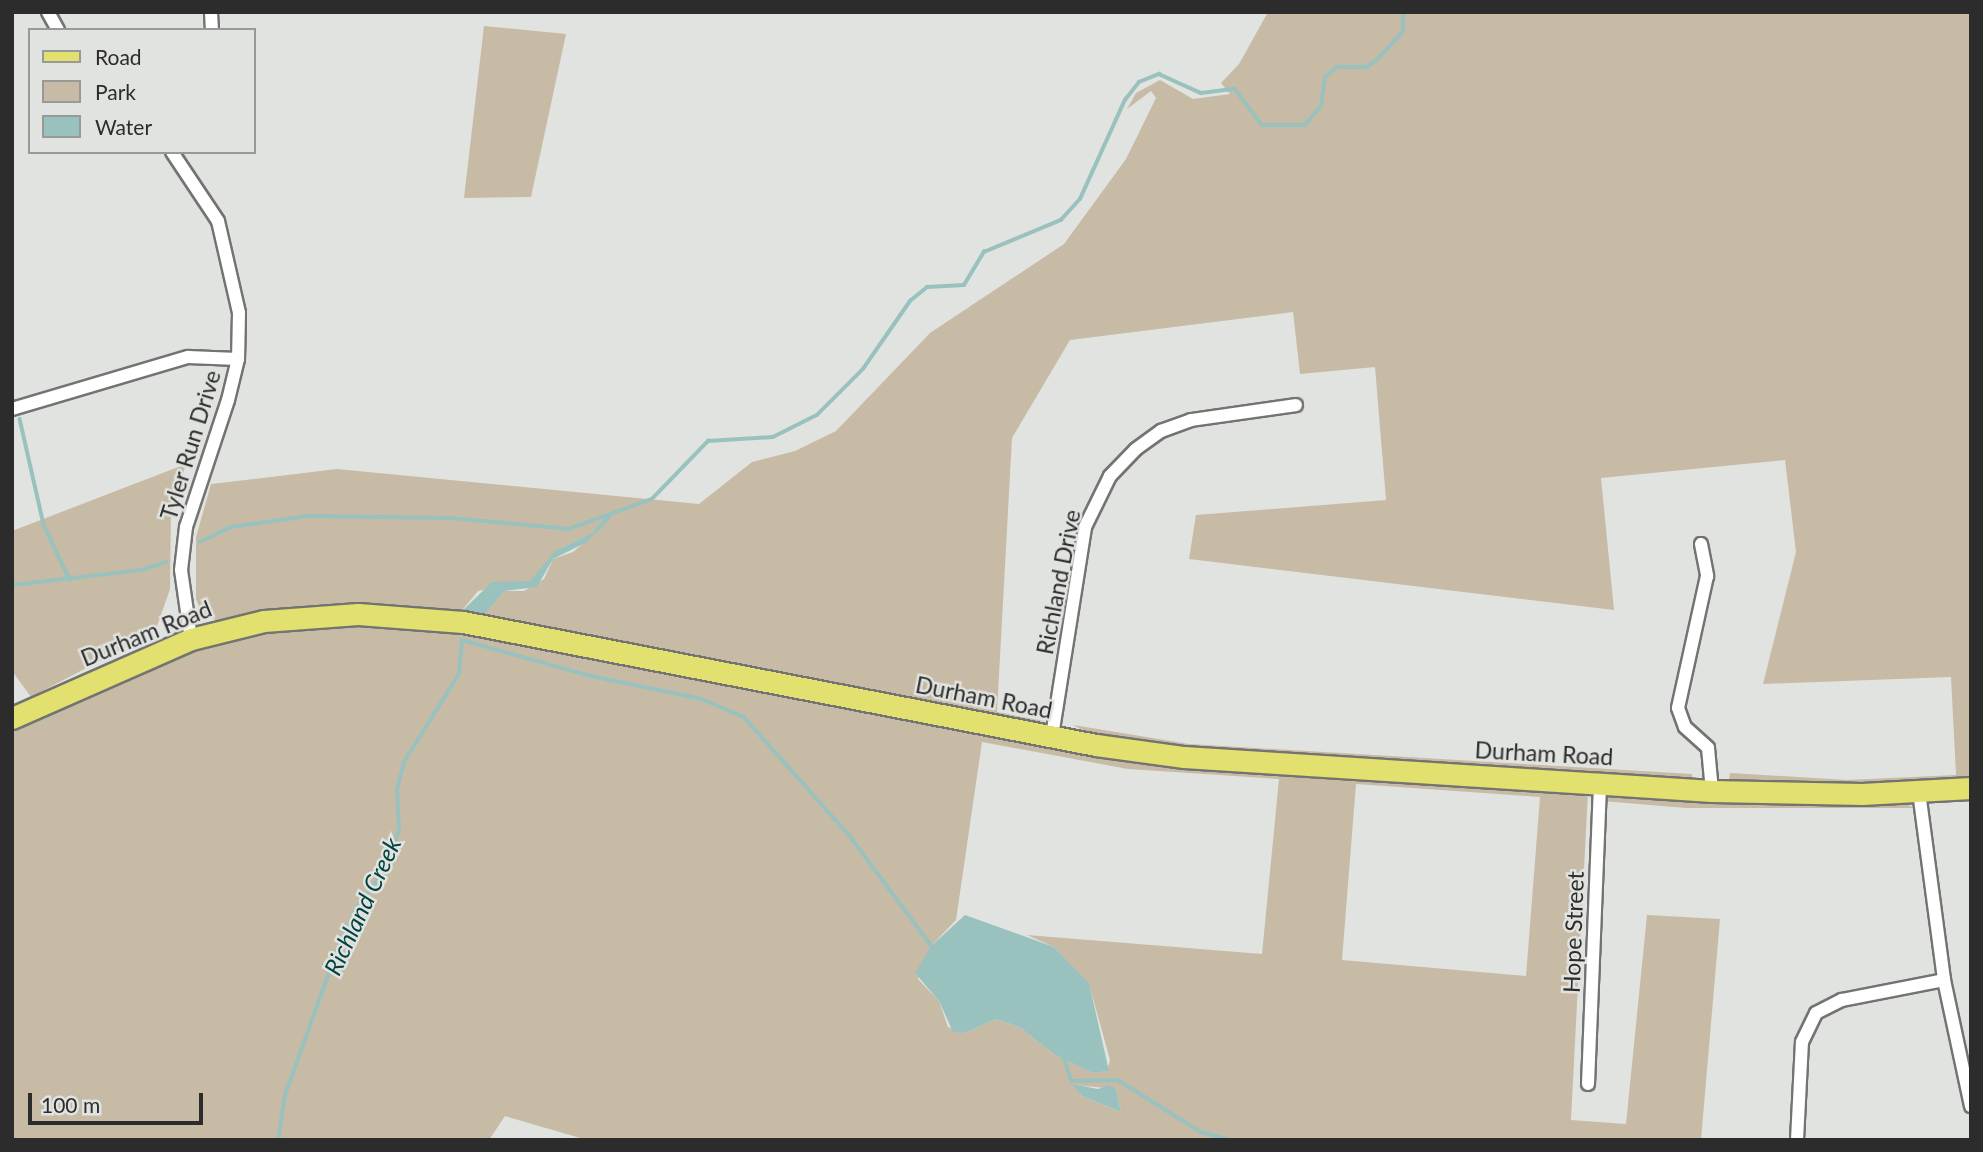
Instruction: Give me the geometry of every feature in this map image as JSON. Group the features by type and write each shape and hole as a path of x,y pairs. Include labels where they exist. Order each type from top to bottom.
{"main road":[{"name":"Durham Road","path":"12,718 191,639 307,616 407,616 463,622 1052,736 1184,757 1712,791 1919,792 1971,788"}],"street":[{"path":"48,12 57,28"},
{"name":"Tyler Run Drive","path":"177,154 218,221 231,260 239,313 238,359 186,527 181,570 191,639"},
{"path":"12,409 188,357 238,359"},
{"name":"Richland Drive","path":"1052,736 1085,527 1110,476 1136,449 1181,424 1217,414 1296,405"},
{"path":"1701,544 1706,587 1678,708 1685,727 1708,748 1712,791"},
{"name":"Hope Street","path":"1588,1084 1600,782"},
{"path":"1919,792 1944,980 1971,1106"},
{"path":"1797,1140 1802,1042 1816,1013 1842,1000 1944,980"}],"green space":[{"path":"1268,12 1971,12 1971,782 1931,786 1729,781 1730,773 1847,780 1956,775 1951,677 1763,684 1796,552 1785,460 1601,478 1614,610 1189,559 1196,515 1386,500 1375,367 1300,374 1293,312 1070,340 1012,438 997,712 1044,721 1025,724 556,635 269,612 217,621 201,611 196,599 196,537 211,484 337,469 699,504 752,462 795,451 836,431 930,333 1064,244 1126,159 1156,98 1151,91 1127,109 1136,93 1160,80 1193,99 1230,94 1221,83 1239,64","holes":["597,531 573,552 553,559 544,579 524,591 504,591 484,612 460,613 478,591 530,581 563,547"]},
{"path":"484,26 566,34 531,197 464,198"},
{"path":"186,464 171,513 170,589 155,632 31,697 12,671 12,531"},
{"path":"398,622 1127,757 1588,792 1571,1120 1626,1124 1647,915 1720,919 1701,1140 587,1140 505,1116 489,1140 12,1140 12,725 178,653 259,631 312,623","holes":["982,742 1128,769 1279,779 1262,954 1027,935 1054,947 1089,984 1110,1060 1107,1071 1092,1073 1055,1055 1019,1027 996,1019 965,1033 948,1027 939,1001 918,979 931,946 956,920","1356,784 1540,797 1526,976 1342,960","1074,1085 1116,1089 1121,1112 1082,1096"]},
{"path":"1073,725 1189,744 1692,774 1692,778 1192,750 1096,737"},
{"path":"1608,794 1898,800 1914,808 1686,808 1602,801"}],"water":[{"path":"598,530 587,542 553,559 537,587 504,591 482,617 460,613 492,582 530,581 555,551"},
{"path":"965,915 1054,947 1089,983 1109,1071 1092,1073 1055,1055 1019,1027 996,1019 965,1033 953,1032 939,1001 915,973 931,946"},
{"path":"1072,1084 1098,1089 1109,1085 1116,1089 1121,1112 1082,1096"}],"waterway":[{"name":"Richland Creek","path":"200,542 231,527 308,516 451,518 569,529 652,499 708,441 773,437 817,415 863,369 910,301 927,287 964,285 984,252 1061,220 1080,199 1125,100 1139,82 1159,74 1201,93 1235,89 1262,125 1305,125 1321,106 1325,77 1337,67 1367,67 1378,59 1403,31 1403,12"},
{"path":"12,397 14,402"},
{"path":"20,419 44,525 70,580"},
{"name":"Richland Creek","path":"596,531 608,518"},
{"path":"12,585 142,570 166,562"},
{"path":"278,1140 285,1095 336,953 357,907 381,875 399,831 397,789 404,762 459,674 462,640 587,675 702,699 744,717 850,836 934,949"},
{"path":"1064,1057 1072,1081 1118,1080 1201,1132 1230,1140"}]}
